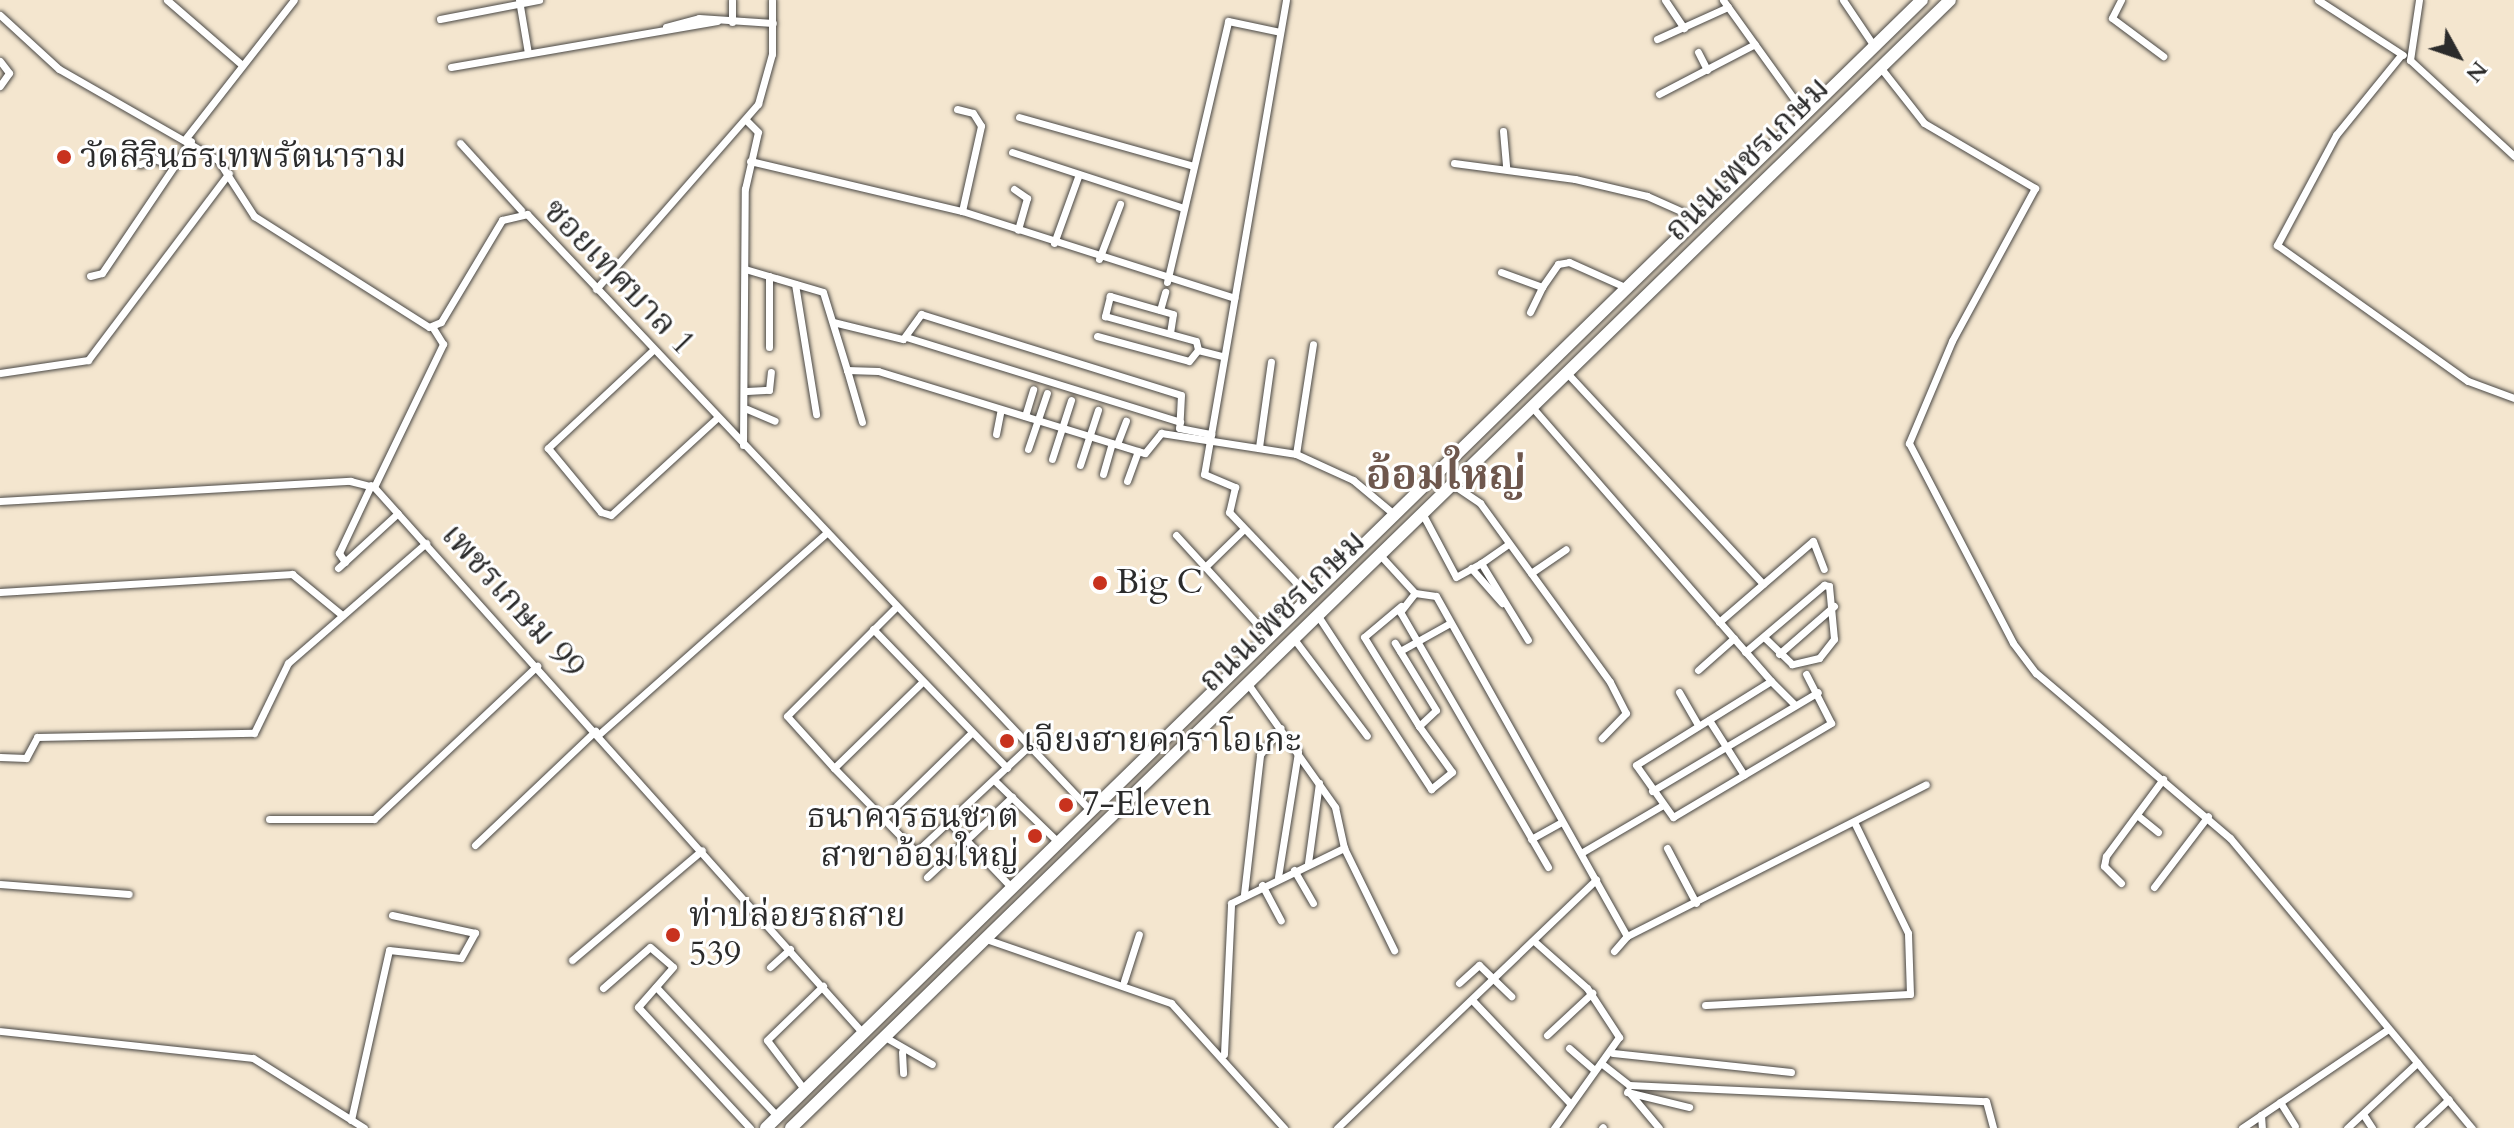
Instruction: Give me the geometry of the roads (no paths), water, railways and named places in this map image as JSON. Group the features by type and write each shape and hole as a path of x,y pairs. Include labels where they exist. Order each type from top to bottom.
{"main road":[{"name":"ถนนเพชรเกษม","path":"766,1128 1922,0"},
{"path":"1879,42 1930,0"},
{"name":"ถนนเพชรเกษม","path":"791,1128 1950,0"},
{"path":"862,1032 870,1052"},
{"path":"847,1048 857,1049 860,1062"}],"street":[{"path":"167,0 241,64"},
{"path":"90,276 102,273 241,64 294,0"},
{"path":"440,19 539,0"},
{"path":"732,0 732,22"},
{"path":"596,289 746,120 765,85 773,23 772,0"},
{"path":"1286,0 1204,474 1235,487 1227,508 1310,597"},
{"path":"1665,0 1684,28"},
{"path":"1843,0 1879,42"},
{"path":"2121,0 2112,18 2163,56"},
{"path":"2318,0 2405,56 2514,156"},
{"path":"2419,0 2405,56 2336,135 2277,245 2468,381 2514,398"},
{"path":"519,2 528,53"},
{"path":"1657,39 1684,28 1726,4 1805,114"},
{"path":"0,15 3,26 59,69 189,140 229,173 254,216 433,328 443,344 339,553 345,562"},
{"path":"451,67 717,21 773,23"},
{"path":"1167,282 1228,21 1280,32"},
{"path":"1659,94 1755,44"},
{"path":"1698,52 1707,70"},
{"path":"0,61 9,73 0,86"},
{"path":"1880,67 1924,123 2035,188 1952,341 1909,450 2018,653 2208,816 2449,1099 2466,1126"},
{"path":"957,109 973,113 981,126 962,211"},
{"path":"1019,117 1193,166"},
{"path":"743,445 747,409 745,269 750,161 758,132 746,120"},
{"path":"1503,131 1506,169"},
{"path":"460,143 521,210"},
{"path":"1012,152 1183,208"},
{"path":"140,164 154,159 174,166"},
{"path":"750,161 962,211 1167,282 1234,298"},
{"path":"1454,163 1506,169 1647,196 1699,219"},
{"path":"0,373 83,365 229,173"},
{"path":"1054,243 1079,174"},
{"path":"1014,189 1027,198 1018,230"},
{"path":"1099,259 1120,204"},
{"name":"ซอยเทศบาล 1","path":"433,328 502,220 521,210 1091,811"},
{"path":"1530,312 1542,287 1564,262 1627,288"},
{"path":"745,269 823,292 862,422"},
{"path":"1505,272 1542,287"},
{"path":"769,276 769,347"},
{"path":"795,284 816,414"},
{"path":"1160,310 1165,292"},
{"path":"1170,333 1176,315 1112,296 1103,315 1196,341 1198,350"},
{"path":"906,337 917,314 1181,395 1179,428 1296,454 1337,470 1395,515"},
{"path":"833,322 906,337 1180,422"},
{"path":"1097,336 1189,361 1198,350"},
{"path":"1296,454 1313,344"},
{"path":"653,350 548,448 601,512 611,515 717,418"},
{"path":"1198,350 1222,356"},
{"path":"1259,447 1271,362"},
{"path":"847,370 870,369 1138,451 1149,452 1161,433 1211,436"},
{"path":"747,391 769,390 771,372"},
{"path":"1567,373 1763,584"},
{"path":"1025,416 1033,389"},
{"path":"1028,449 1047,393"},
{"path":"1052,459 1071,400"},
{"path":"1532,407 1745,652 1795,705"},
{"path":"747,409 775,421"},
{"path":"996,434 1001,409"},
{"path":"1080,465 1098,410"},
{"path":"1103,474 1126,421"},
{"path":"1127,481 1138,451"},
{"path":"1452,484 1480,503 1625,708 1602,738"},
{"path":"0,501 372,486"},
{"name":"เพชรเกษม 99","path":"372,486 537,666 862,1032"},
{"path":"338,568 398,513"},
{"path":"1422,513 1456,577 1507,545"},
{"path":"1205,567 1244,529"},
{"path":"475,845 597,733 826,533"},
{"path":"1176,535 1269,637"},
{"path":"1719,622 1813,541 1824,569"},
{"path":"0,757 26,758 37,737 254,733 283,669 426,543"},
{"path":"1531,573 1566,549"},
{"path":"1380,555 1415,593"},
{"path":"1481,563 1502,603"},
{"path":"1471,568 1502,603 1528,640"},
{"path":"0,592 292,574 342,615"},
{"path":"1745,652 1824,585 1834,606 1827,652 1797,665 1779,654 1764,637"},
{"path":"1318,616 1431,789 1452,772 1419,726 1364,637 1415,593 1432,592 1627,936"},
{"path":"1401,606 1548,867"},
{"path":"1779,654 1834,606"},
{"path":"896,607 787,716 834,768 916,852 1028,747"},
{"path":"1400,651 1450,623"},
{"path":"873,629 1007,768"},
{"path":"1698,670 1734,638"},
{"path":"1294,639 1367,736"},
{"path":"1395,643 1436,710 1419,726"},
{"path":"269,819 374,819 537,666"},
{"path":"1771,681 1637,763 1661,806 1673,817 1831,723 1818,692 1806,674"},
{"path":"834,768 923,681"},
{"path":"1248,684 1335,807 1344,848 1394,950"},
{"path":"1679,692 1698,725"},
{"path":"1652,791 1818,692"},
{"path":"1709,720 1744,775"},
{"path":"1244,894 1260,755 1280,728"},
{"path":"883,819 972,732"},
{"path":"1278,877 1298,752"},
{"path":"2121,883 2104,862 2163,779"},
{"path":"994,780 1059,843"},
{"path":"1308,863 1319,783"},
{"path":"1614,951 1627,936 1926,784"},
{"path":"927,877 1012,797"},
{"path":"1581,853 1661,806"},
{"path":"2137,815 2158,832"},
{"path":"2154,887 2208,816"},
{"path":"1531,839 1562,822"},
{"path":"1705,1005 1910,994 1908,933 1854,822"},
{"path":"950,823 1012,888"},
{"path":"1224,1055 1230,907 1244,894 1344,848"},
{"path":"1667,848 1696,903"},
{"path":"572,960 702,850"},
{"path":"1294,870 1313,903"},
{"path":"1337,1128 1496,981 1596,880"},
{"path":"0,884 129,894"},
{"path":"1262,885 1281,920"},
{"path":"351,1120 389,950 461,958 475,933 392,915"},
{"path":"1124,981 1139,934"},
{"path":"986,939 1124,981 1171,1003 1224,1055 1284,1128"},
{"path":"1534,941 1592,993 1618,1031 1613,1053 1594,1070 1569,1102 1554,1128"},
{"path":"603,988 650,947 673,969 638,1007 750,1128"},
{"path":"770,967 790,949"},
{"path":"1459,983 1479,965 1511,996"},
{"path":"804,1089 767,1040 823,986"},
{"path":"656,987 777,1116"},
{"path":"1547,1035 1592,993"},
{"path":"1474,1002 1569,1102"},
{"path":"2242,1128 2388,1029"},
{"path":"0,1031 253,1058 364,1128"},
{"path":"885,1037 902,1052 932,1064"},
{"path":"1569,1048 1594,1070"},
{"path":"902,1052 903,1073"},
{"path":"1613,1053 1791,1072"},
{"path":"1601,1063 1628,1089 1659,1128"},
{"path":"2347,1128 2417,1063"},
{"path":"1628,1089 1689,1107"},
{"path":"1628,1089 1986,1101 1993,1128"},
{"path":"2418,1128 2449,1099"},
{"path":"2280,1102 2295,1126"},
{"path":"2363,1114 2372,1128"},
{"path":"2261,1115 2262,1128"}],"place":[{"name":"วัดสิรินธรเทพรัตนาราม","path":"64,157"},
{"name":"Big C","path":"1100,583"},
{"name":"เจียงฮายคาราโอเกะ","path":"1007,741"},
{"name":"7-Eleven","path":"1066,805"},
{"name":"ธนาคารธนชาต สาขาอ้อมใหญ่","path":"1035,836"},
{"name":"ท่าปล่อยรถสาย 539","path":"673,935"}],"district":[{"name":"อ้อมใหญ่","path":"1446,476"}]}
